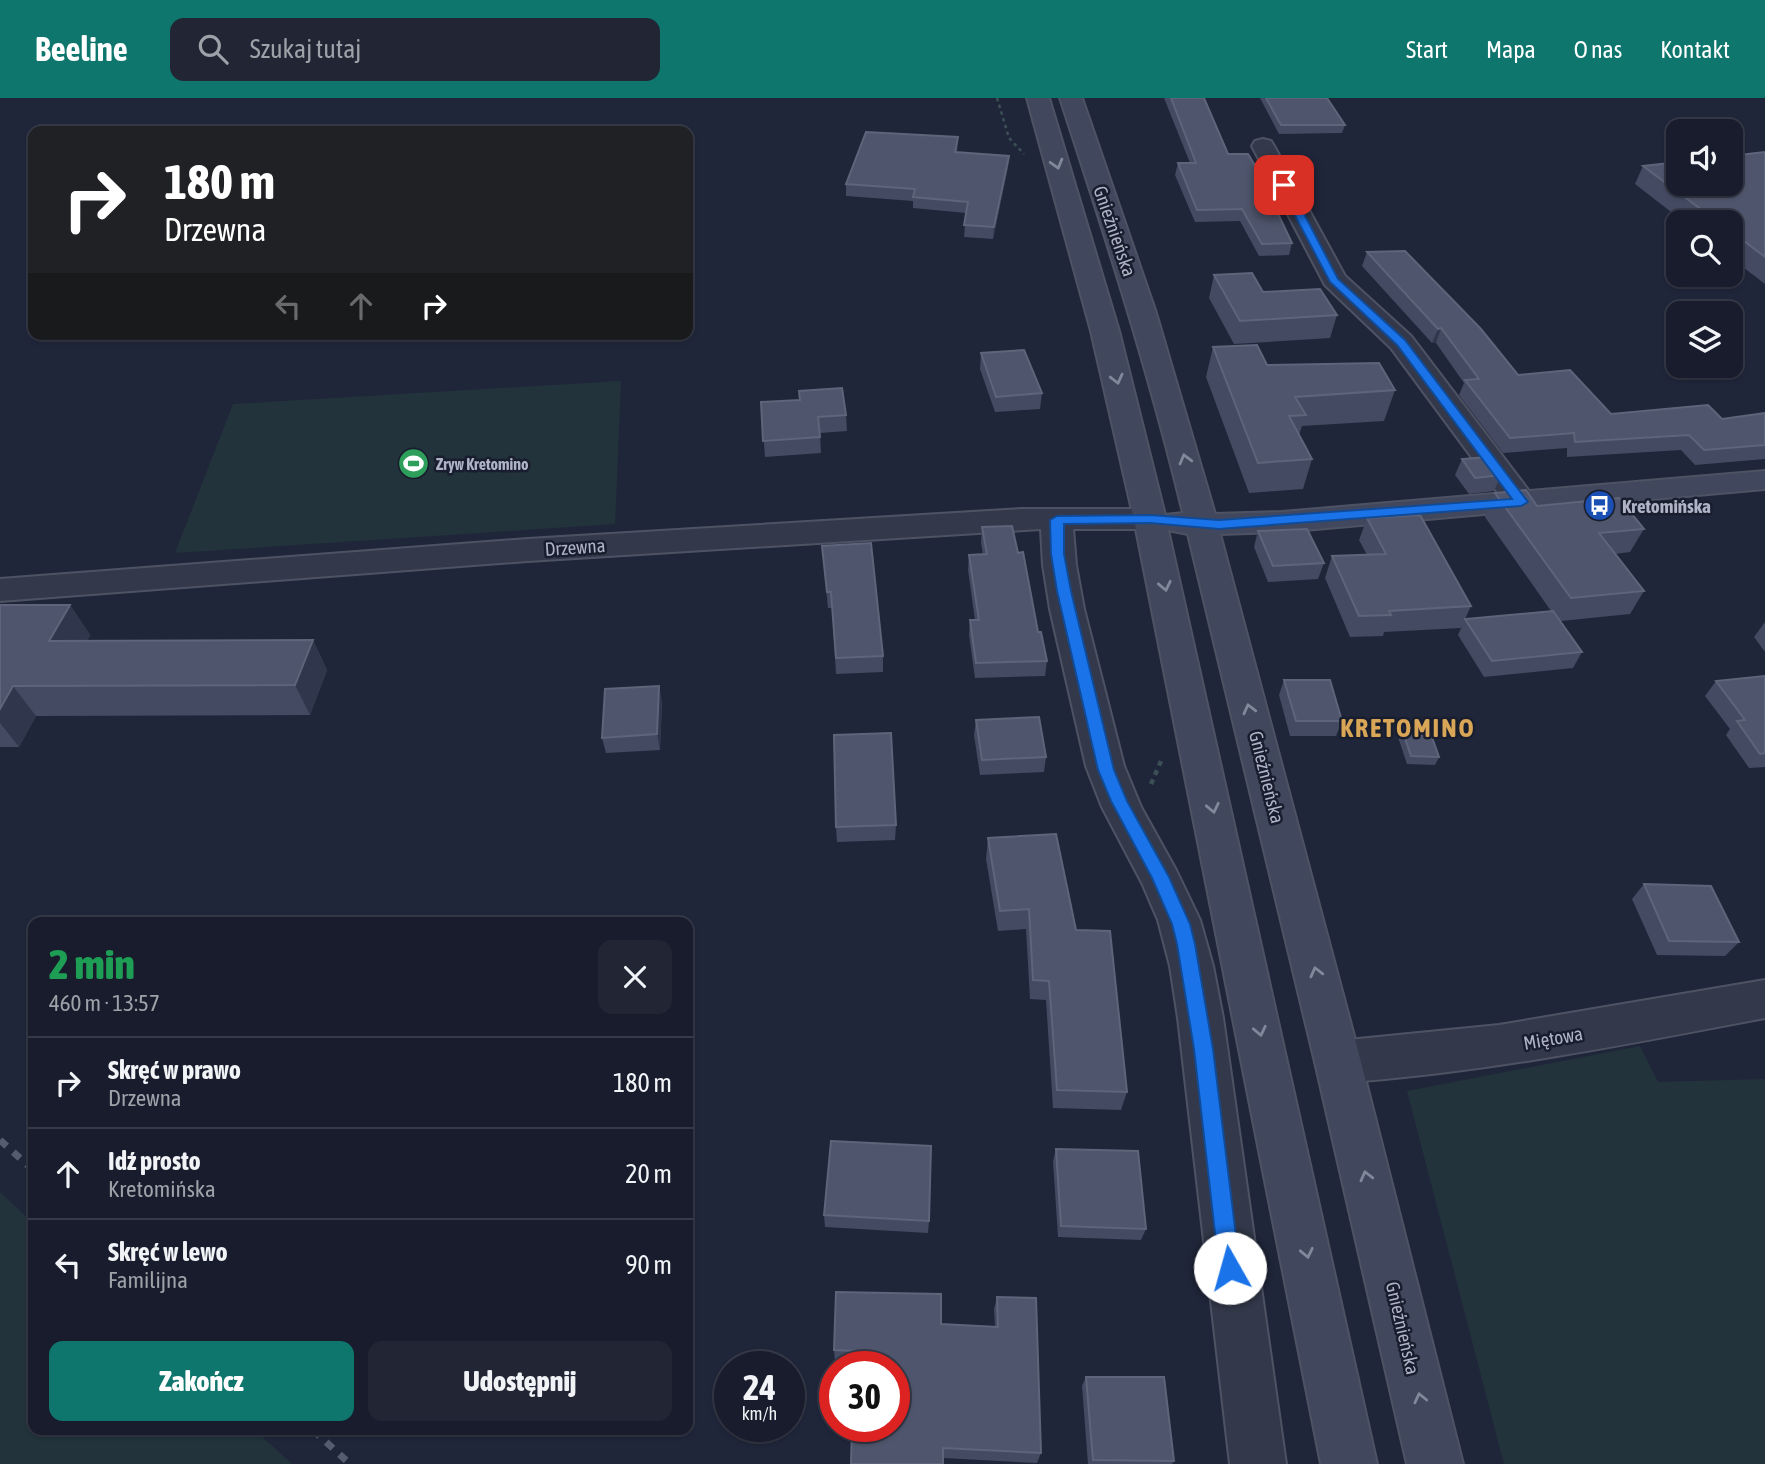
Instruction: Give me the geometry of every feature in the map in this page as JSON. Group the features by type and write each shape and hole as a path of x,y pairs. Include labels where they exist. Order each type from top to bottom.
{"main road":[{"name":"Gnieźnieńska","path":"1038,98 1105,331 1150,519 1280,1126 1349,1464"},
{"name":"Gnieźnieńska","path":"1071,98 1157,359 1202,525 1338,1062 1436,1464"},
{"path":"1150,519 1202,525 1282,522 1765,480"}],"street":[{"path":"1263,146 1334,280 1401,342 1521,502"},
{"name":"Drzewna","path":"0,590 528,550 1021,519 1150,519"},
{"path":"1057,520 1058,554 1068,609 1106,770 1119,801 1160,877 1181,924 1189,955 1258,1464"},
{"name":"Miętowa","path":"1338,1062 1398,1059 1497,1047 1765,999"}],"path":[{"path":"1159,750 1161,763"}],"shaded area":[{"name":"Zryw Kretomino","path":"621,381 615,524 175,553 233,404"},
{"path":"1640,1046 1658,1082 1765,1079 1765,1464 1504,1464 1407,1091"},
{"path":"0,1192 28,1218 28,1435 260,1435 292,1464 0,1464"}],"building":[{"path":"1171,98 1204,98 1228,154 1248,154 1256,167 1292,243 1262,244 1242,209 1197,210 1178,163 1196,163"},
{"path":"1266,98 1327,98 1345,125 1281,125"},
{"path":"866,132 958,137 955,152 1009,156 994,227 964,225 968,202 913,197 915,189 846,184"},
{"path":"1765,152 1765,257 1743,240 1743,210 1702,210 1683,196 1743,196 1743,155"},
{"path":"1666,163 1666,183 1643,166"},
{"path":"1405,251 1481,329 1518,375 1570,370 1611,414 1708,405 1722,419 1765,413 1765,445 1704,450 1689,435 1575,442 1574,433 1510,438 1465,380 1479,379 1441,328 1438,329 1367,252"},
{"path":"1252,273 1263,292 1320,289 1337,315 1240,321 1214,275"},
{"path":"1257,345 1267,365 1379,363 1395,390 1295,397 1306,415 1289,416 1312,459 1258,463 1213,347"},
{"path":"1024,350 1042,393 996,397 981,353"},
{"path":"842,388 846,415 818,417 820,437 763,441 761,402 800,400 799,391"},
{"path":"1487,457 1501,475 1475,478 1462,459"},
{"path":"1526,490 1537,506 1619,498 1644,529 1599,533 1644,591 1571,598 1495,493"},
{"path":"1420,515 1471,606 1389,611 1391,615 1359,616 1332,556 1386,554 1367,518"},
{"path":"1012,526 1018,553 1023,552 1038,632 1041,632 1047,661 976,663 970,620 979,620 969,555 987,554 982,527"},
{"path":"1307,529 1324,563 1273,566 1258,531"},
{"path":"871,543 883,656 836,658 831,592 827,592 822,546"},
{"path":"0,605 70,605 49,641 313,640 295,685 13,686 0,709"},
{"path":"1553,611 1582,652 1492,661 1465,619"},
{"path":"1765,676 1765,753 1760,754 1737,721 1745,720 1716,681"},
{"path":"1284,680 1330,680 1342,721 1296,721"},
{"path":"659,686 657,734 602,738 605,689"},
{"path":"1039,717 1046,757 982,760 976,720"},
{"path":"1401,726 1428,726 1439,757 1411,756"},
{"path":"891,733 896,825 836,827 834,735"},
{"path":"1056,834 1076,930 1110,931 1127,1092 1057,1090 1049,981 1033,980 1029,909 1000,911 988,838"},
{"path":"1644,884 1711,886 1739,942 1669,941"},
{"path":"831,1141 931,1146 929,1221 824,1215"},
{"path":"1056,1149 1138,1151 1146,1229 1061,1226"},
{"path":"836,1292 941,1294 941,1324 998,1327 997,1297 1036,1298 1041,1453 943,1448 943,1464 851,1464 852,1442 910,1442 910,1351 834,1350"},
{"path":"1086,1377 1164,1377 1174,1461 1093,1460"}],"railway":[{"path":"0,1140 28,1165"},
{"path":"318,1435 350,1464"}],"place":[{"name":"Zryw Kretomino","path":"413,464"},
{"name":"Kretomińska","path":"1599,506"}],"district":[{"name":"KRETOMINO","path":"1408,728"}],"route":[{"path":"1230,1268 1203,1049 1186,944 1181,924 1160,877 1119,801 1106,770 1064,591 1056,536 1057,520 1150,519 1219,525 1521,502 1401,342 1334,280 1284,185"}]}
